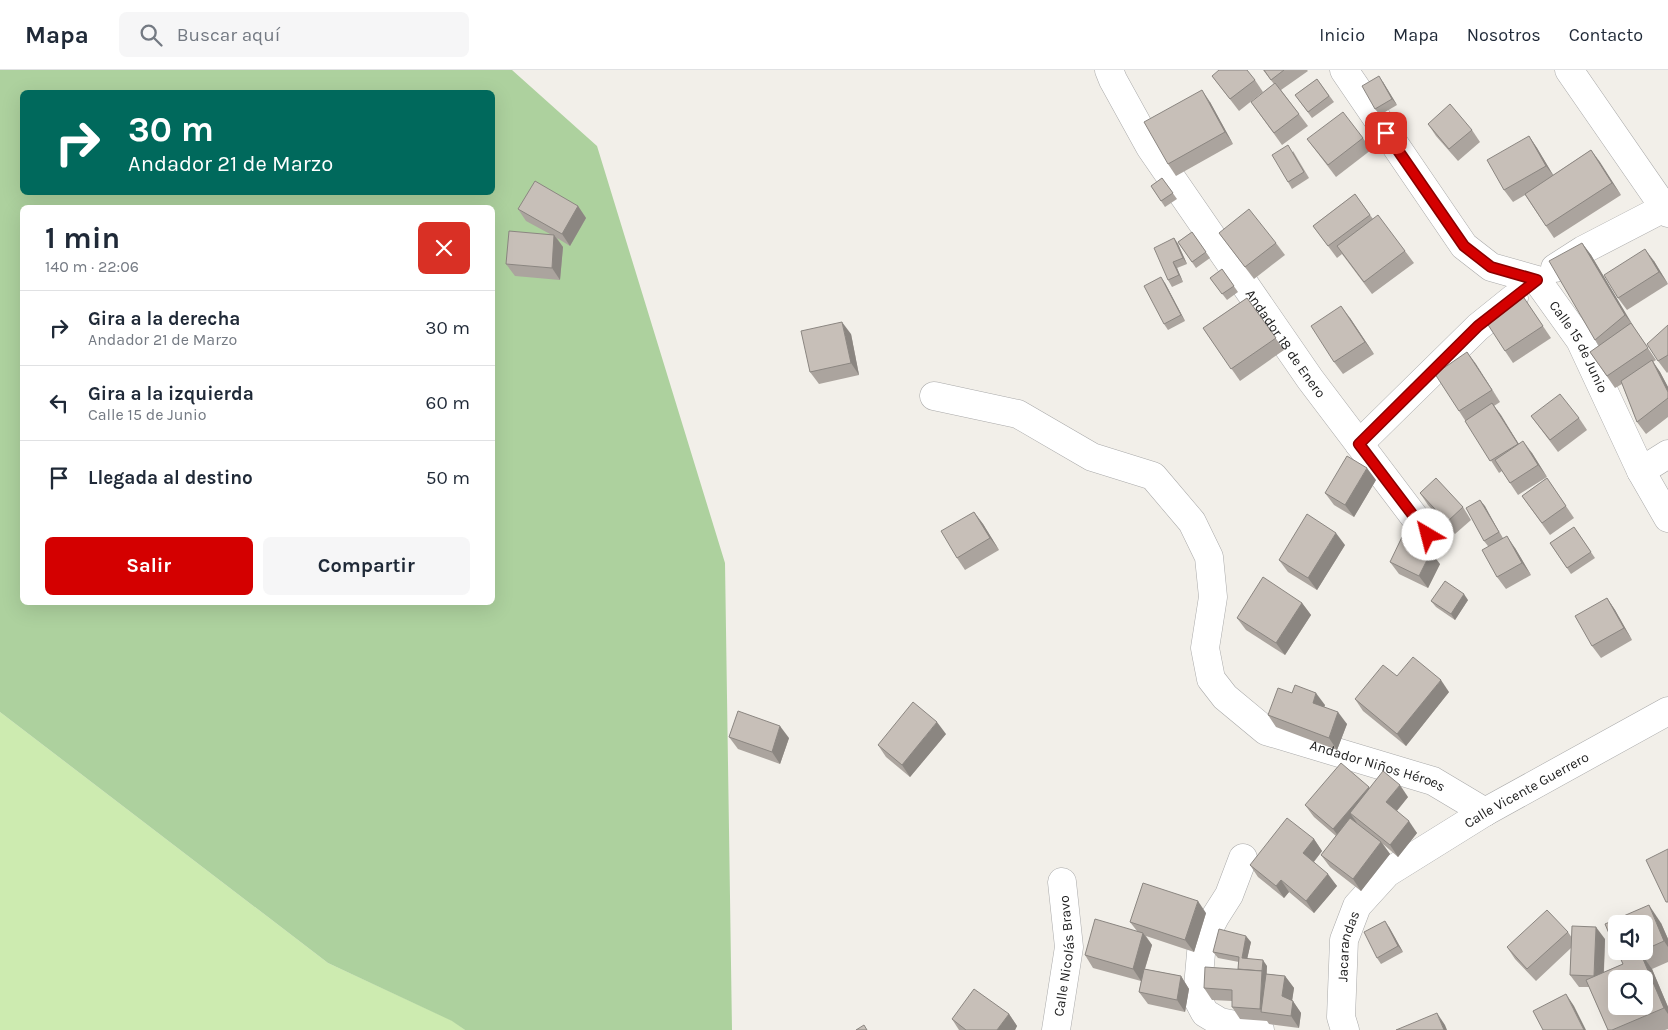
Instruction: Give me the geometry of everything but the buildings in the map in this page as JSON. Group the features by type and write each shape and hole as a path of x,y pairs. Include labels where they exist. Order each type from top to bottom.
{"street":[{"name":"Andador 18 de Enero","path":"1109,70 1150,147 1310,379 1428,535"},
{"path":"1344,70 1464,246 1491,267 1537,280"},
{"path":"1359,444 1478,326 1537,280 1583,250 1666,210 1569,70"},
{"name":"Calle 15 de Junio","path":"1537,280 1580,340 1641,471 1668,518"},
{"name":"Andador Niños Héroes","path":"934,396 1018,414 1092,457 1153,476 1192,522 1209,557 1213,597 1205,648 1211,679 1225,697 1266,731 1433,781 1485,812"},
{"path":"1641,471 1668,454"},
{"name":"Calle Vicente Guerrero","path":"1386,873 1485,812 1668,711"},
{"path":"1243,858 1229,895 1202,942 1197,998 1205,1013 1220,1022 1260,1030"},
{"name":"Jacarandas","path":"1345,1030 1340,1017 1344,940 1357,906 1386,873"},
{"name":"Calle Nicolás Bravo","path":"1056,1030 1069,947 1062,882"}],"green space":[{"path":"0,70 512,70 597,146 725,563 732,1030 465,1030 452,1021 328,963 0,712"},
{"path":"0,712 328,963 453,1021 465,1030 0,1030"}],"route":[{"path":"1386,133 1464,246 1491,267 1537,280 1478,326 1359,444 1428,535"}]}
